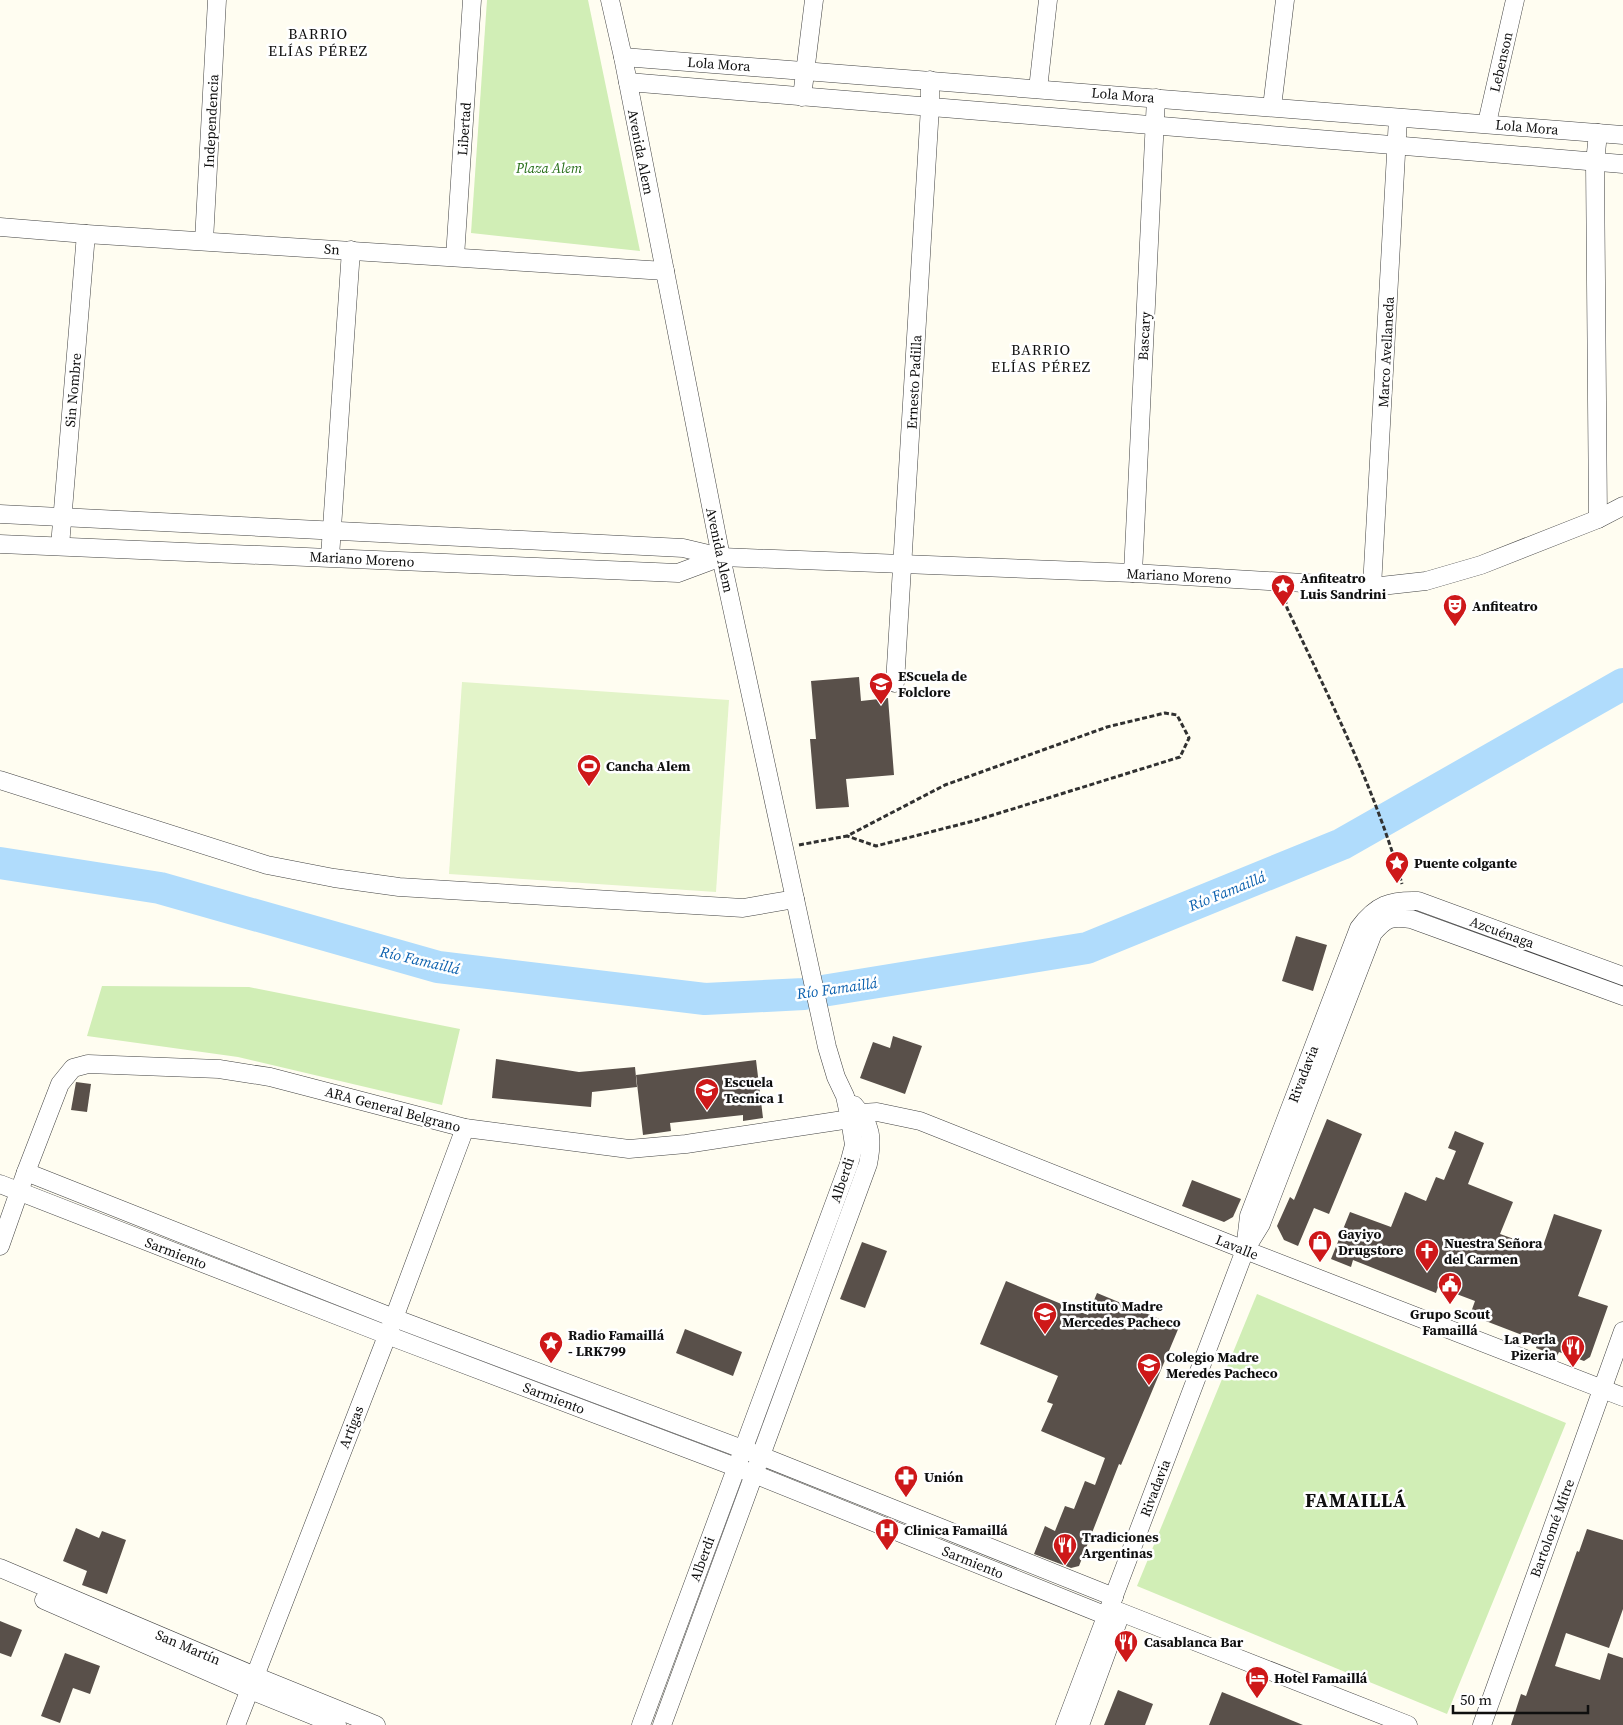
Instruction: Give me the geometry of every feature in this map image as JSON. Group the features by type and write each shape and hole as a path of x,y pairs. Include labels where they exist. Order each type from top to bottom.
{"street":[{"name":"Independencia","path":"204,241 217,0"},
{"name":"Libertad","path":"455,257 472,0"},
{"name":"Avenida Alem","path":"610,0 628,82 721,557 827,1047 836,1077 845,1096"},
{"path":"802,96 814,0"},
{"path":"1038,89 1048,0"},
{"path":"1272,107 1285,0"},
{"name":"Lebenson","path":"1487,123 1515,0"},
{"name":"Lola Mora","path":"623,57 1623,135"},
{"name":"Ernesto Padilla","path":"895,683 930,107 930,80"},
{"name":"Lola Mora","path":"628,82 1623,164"},
{"name":"Bascary","path":"1133,573 1156,98"},
{"name":"Marco Avellaneda","path":"1372,587 1398,146 1398,118"},
{"path":"1598,134 1595,163 1598,519"},
{"name":"Sn","path":"0,227 665,270"},
{"name":"Sin Nombre","path":"60,546 86,234"},
{"path":"330,557 351,250"},
{"name":"Mariano Moreno","path":"0,514 683,548 721,557 1133,573 1372,587 1426,581 1481,565 1598,519 1623,506"},
{"name":"Mariano Moreno","path":"0,544 678,573 721,557"},
{"path":"0,780 268,865 334,878 399,887 743,908 796,906"},
{"name":"Azcuénaga","path":"1623,976 1418,901 1391,902 1384,913 1411,919 1623,996"},
{"name":"Rivadavia","path":"1065,1725 1113,1608 1245,1250 1262,1224 1373,933 1382,922 1384,913"},
{"name":"ARA General Belgrano","path":"0,1246 60,1084 73,1068 88,1064 194,1066 270,1077 465,1128 629,1149 686,1144 855,1116"},
{"name":"Alberdi","path":"662,1725 868,1164 871,1146 869,1126 855,1116 845,1096"},
{"name":"Lavalle","path":"855,1116 877,1112 920,1121 1623,1397"},
{"name":"Alberdi","path":"641,1725 849,1164 854,1145 855,1116"},
{"name":"Artigas","path":"236,1725 394,1318 465,1128"},
{"name":"Sarmiento","path":"26,1172 394,1318 761,1456 1113,1608"},
{"name":"Sarmiento","path":"0,1184 387,1335 1113,1608 1408,1725"},
{"name":"Bartolomé Mitre","path":"1482,1725 1623,1331"},
{"name":"San Martín","path":"0,1568 252,1683 337,1725"},
{"name":"San Martín","path":"0,1580 252,1683 376,1725"},
{"name":"Rivadavia","path":"1080,1725 1113,1608"}],"path":[{"path":"1280,582 1287,608 1354,751 1396,862 1407,900"},
{"path":"784,848 847,836 945,785 1107,727 1165,713 1177,715 1189,738 1180,757 977,820 876,846 847,836"}],"green space":[{"name":"Plaza Alem","path":"487,0 588,0 640,251 471,233"},
{"name":"Cancha Alem","path":"462,682 729,700 716,892 449,874"},
{"path":"102,986 249,987 460,1029 442,1105 238,1057 87,1036"},
{"path":"1257,1294 1566,1423 1447,1714 1137,1586"}],"building":[{"path":"859,677 861,701 888,698 894,775 846,779 849,807 816,809 810,739 816,739 811,681"},
{"path":"1296,936 1327,945 1313,991 1282,981"},
{"path":"893,1036 922,1046 905,1094 860,1078 873,1042 890,1048"},
{"path":"496,1059 579,1072 635,1067 637,1087 592,1092 591,1107 492,1098"},
{"path":"756,1060 763,1118 743,1121 743,1115 670,1123 671,1131 643,1135 636,1075"},
{"path":"76,1082 91,1084 87,1112 71,1110"},
{"path":"1327,1119 1362,1134 1329,1214 1314,1208 1298,1246 1284,1240 1277,1226 1290,1197 1294,1200"},
{"path":"1455,1131 1484,1143 1468,1184 1513,1202 1500,1234 1542,1249 1554,1214 1602,1230 1578,1296 1608,1306 1590,1357 1584,1361 1559,1352 1557,1356 1536,1348 1538,1341 1470,1315 1475,1301 1438,1287 1436,1293 1353,1260 1351,1267 1331,1259 1350,1212 1391,1227 1405,1192 1426,1201 1436,1177 1444,1180 1456,1151 1448,1148"},
{"path":"1192,1180 1241,1199 1233,1217 1224,1222 1182,1206"},
{"path":"862,1242 887,1251 865,1308 840,1299"},
{"path":"1006,1281 1088,1315 1097,1293 1179,1327 1121,1465 1119,1464 1079,1566 1071,1568 1034,1554 1045,1526 1055,1531 1065,1506 1074,1509 1085,1481 1095,1485 1105,1458 1041,1431 1053,1404 1047,1402 1058,1376 980,1344"},
{"path":"685,1329 742,1352 733,1376 676,1353"},
{"path":"76,1528 99,1538 102,1531 126,1540 107,1594 82,1585 87,1571 63,1561"},
{"path":"1587,1529 1623,1540 1623,1609 1609,1648 1566,1633 1555,1666 1600,1680 1608,1653 1623,1658 1623,1725 1511,1725 1521,1694 1526,1696 1577,1551 1579,1552"},
{"path":"0,1621 22,1630 11,1657 0,1653"},
{"path":"65,1653 100,1666 90,1694 73,1688 60,1723 41,1716"},
{"path":"1118,1690 1153,1704 1145,1725 1104,1725"},
{"path":"1222,1692 1303,1725 1209,1725"}],"waterway":[{"name":"Río Famaillá","path":"0,863 160,888 438,967 705,999 804,994 1087,948 1342,844 1623,684"}],"place":[{"name":"Anfiteatro Luis Sandrini","path":"1283,607"},
{"name":"Anfiteatro","path":"1455,627"},
{"name":"EScuela de Folclore","path":"881,705"},
{"name":"Cancha Alem","path":"589,787"},
{"name":"Puente colgante","path":"1397,884"},
{"name":"Escuela Tecnica 1","path":"707,1111"},
{"name":"Gayiyo Drugstore","path":"1320,1263"},
{"name":"Nuestra Señora del Carmen","path":"1427,1272"},
{"name":"Grupo Scout Famaillá","path":"1450,1305"},
{"name":"Instituto Madre Mercedes Pacheco","path":"1045,1335"},
{"name":"Radio Famaillá - LRK799","path":"551,1364"},
{"name":"La Perla Pizeria","path":"1573,1368"},
{"name":"Colegio Madre Meredes Pacheco","path":"1149,1386"},
{"name":"Unión","path":"906,1498"},
{"name":"Clinica Famaillá","path":"887,1551"},
{"name":"Tradiciones Argentinas","path":"1065,1566"},
{"name":"Casablanca Bar","path":"1126,1663"},
{"name":"Hotel Famaillá","path":"1257,1699"}],"district":[{"name":"BARRIO ELÍAS PÉREZ","path":"318,42"},
{"name":"BARRIO ELÍAS PÉREZ","path":"1041,358"},
{"name":"FAMAILLÁ","path":"1356,1500"}]}
